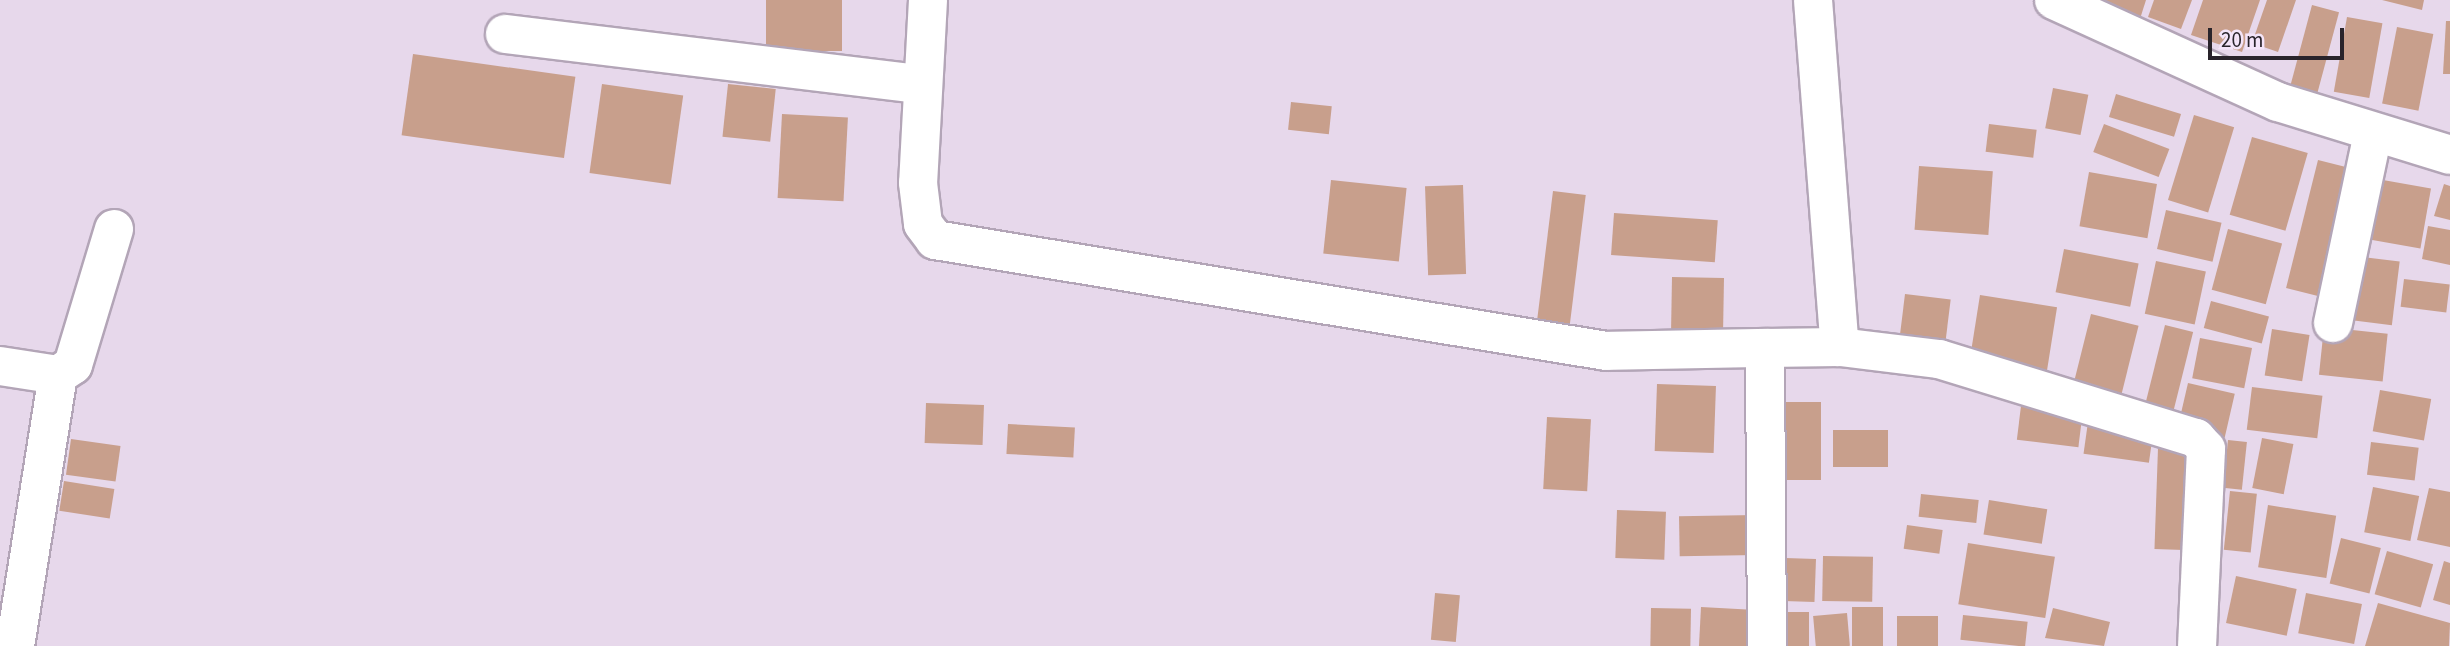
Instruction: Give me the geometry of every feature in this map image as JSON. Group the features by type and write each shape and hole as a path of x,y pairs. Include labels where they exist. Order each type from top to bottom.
{"street":[{"path":"928,0 919,84 918,183 923,224 935,240 1606,351 1840,347 1939,359 2196,438 2206,449 2197,646"},
{"path":"1814,0 1840,347"},
{"path":"2054,0 2278,102 2450,155"},
{"path":"505,34 919,84"},
{"path":"2333,323 2373,133"},
{"path":"0,366 58,375 73,366 114,229"},
{"path":"1765,348 1766,646"},
{"path":"15,646 58,375"}],"building":[{"path":"766,0 842,0 842,51 766,51"},
{"path":"2105,0 2146,0 2139,22 2102,10"},
{"path":"2154,0 2192,0 2181,29 2148,17"},
{"path":"2203,0 2260,0 2242,52 2191,35"},
{"path":"2267,0 2296,0 2278,52 2252,43"},
{"path":"2382,0 2424,0 2422,10"},
{"path":"2312,5 2339,12 2317,94 2290,87"},
{"path":"2347,17 2382,23 2369,98 2334,92"},
{"path":"2446,21 2450,21 2450,74 2443,74"},
{"path":"2397,27 2433,34 2418,111 2382,104"},
{"path":"413,54 575,77 564,158 402,135"},
{"path":"602,84 683,95 671,185 589,173"},
{"path":"728,84 776,89 770,142 722,137"},
{"path":"2053,88 2088,95 2081,135 2045,128"},
{"path":"2116,94 2181,114 2174,137 2109,117"},
{"path":"1291,102 1332,106 1329,134 1288,130"},
{"path":"782,114 848,117 844,201 778,198"},
{"path":"2194,115 2234,127 2208,212 2168,200"},
{"path":"1989,124 2037,130 2033,158 1986,152"},
{"path":"2104,124 2169,149 2159,177 2093,152"},
{"path":"2252,137 2308,153 2285,231 2230,215"},
{"path":"2318,160 2359,170 2327,298 2286,288"},
{"path":"1919,166 1993,171 1988,235 1915,230"},
{"path":"2089,172 2157,184 2147,238 2079,226"},
{"path":"2366,177 2431,188 2420,249 2355,237"},
{"path":"1331,180 1407,188 1399,262 1323,254"},
{"path":"2444,184 2450,186 2450,220 2434,216"},
{"path":"1463,185 1466,274 1428,275 1425,186"},
{"path":"1553,191 1586,195 1570,324 1537,320"},
{"path":"2166,210 2222,223 2213,262 2157,249"},
{"path":"1614,213 1718,220 1715,262 1611,255"},
{"path":"2428,226 2450,230 2450,265 2422,259"},
{"path":"2228,229 2282,243 2266,304 2212,290"},
{"path":"2064,249 2139,264 2130,307 2056,292"},
{"path":"2354,256 2400,262 2392,325 2346,320"},
{"path":"2156,261 2206,272 2195,324 2145,314"},
{"path":"1672,277 1724,278 1723,339 1671,338"},
{"path":"2404,279 2450,285 2446,312 2401,307"},
{"path":"1905,294 1951,300 1946,340 1900,335"},
{"path":"1980,295 2057,307 2046,374 1969,362"},
{"path":"2211,301 2269,317 2262,344 2204,328"},
{"path":"2091,314 2139,326 2121,396 2074,384"},
{"path":"2165,325 2193,332 2172,416 2144,409"},
{"path":"2324,327 2388,334 2383,381 2319,375"},
{"path":"2272,329 2310,335 2302,381 2265,375"},
{"path":"2200,338 2252,348 2244,388 2192,378"},
{"path":"2188,383 2235,394 2225,438 2178,427"},
{"path":"1657,384 1716,386 1714,453 1655,451"},
{"path":"2252,387 2322,396 2317,438 2247,430"},
{"path":"2380,390 2431,399 2424,440 2373,431"},
{"path":"1785,402 1821,402 1821,480 1785,480"},
{"path":"926,403 984,405 983,445 925,443"},
{"path":"2021,406 2083,414 2078,447 2017,440"},
{"path":"1547,417 1591,419 1587,491 1543,489"},
{"path":"2088,422 2153,431 2149,463 2084,454"},
{"path":"1008,424 1075,428 1073,457 1006,454"},
{"path":"1833,430 1888,430 1888,467 1833,467"},
{"path":"2262,438 2293,444 2284,494 2252,488"},
{"path":"71,439 121,446 116,482 66,475"},
{"path":"2228,440 2247,442 2242,490 2223,488"},
{"path":"2371,442 2419,448 2415,481 2367,475"},
{"path":"2158,448 2187,449 2183,550 2154,549"},
{"path":"64,481 114,489 110,519 59,511"},
{"path":"2373,487 2419,496 2410,541 2364,532"},
{"path":"2429,488 2450,492 2450,547 2417,540"},
{"path":"2230,491 2257,494 2251,552 2224,550"},
{"path":"1921,494 1979,500 1976,523 1919,517"},
{"path":"1989,500 2047,509 2042,544 1984,535"},
{"path":"2268,505 2336,516 2326,578 2258,567"},
{"path":"1617,510 1666,512 1664,560 1615,558"},
{"path":"1756,515 1757,555 1680,556 1679,516"},
{"path":"1907,525 1943,530 1939,554 1904,549"},
{"path":"2341,538 2381,548 2369,594 2330,584"},
{"path":"1968,543 2055,557 2045,618 1958,604"},
{"path":"2387,551 2433,564 2421,607 2375,594"},
{"path":"1823,556 1873,557 1872,602 1822,601"},
{"path":"1785,558 1816,559 1814,602 1783,601"},
{"path":"2444,561 2450,563 2450,605 2433,600"},
{"path":"2236,576 2297,589 2287,636 2226,623"},
{"path":"1435,593 1460,595 1456,642 1431,640"},
{"path":"2306,593 2362,604 2354,644 2298,633"},
{"path":"2378,603 2450,623 2449,646 2365,646"},
{"path":"1701,607 1756,610 1754,646 1699,646"},
{"path":"1852,607 1883,607 1883,646 1852,646"},
{"path":"1651,608 1691,609 1690,646 1650,646"},
{"path":"2053,608 2110,622 2104,646 2045,638"},
{"path":"1782,612 1809,612 1809,646 1782,646"},
{"path":"1847,613 1850,646 1816,646 1813,616"},
{"path":"1963,615 2028,622 2025,646 1960,640"},
{"path":"1897,616 1938,616 1938,646 1897,646"}]}
